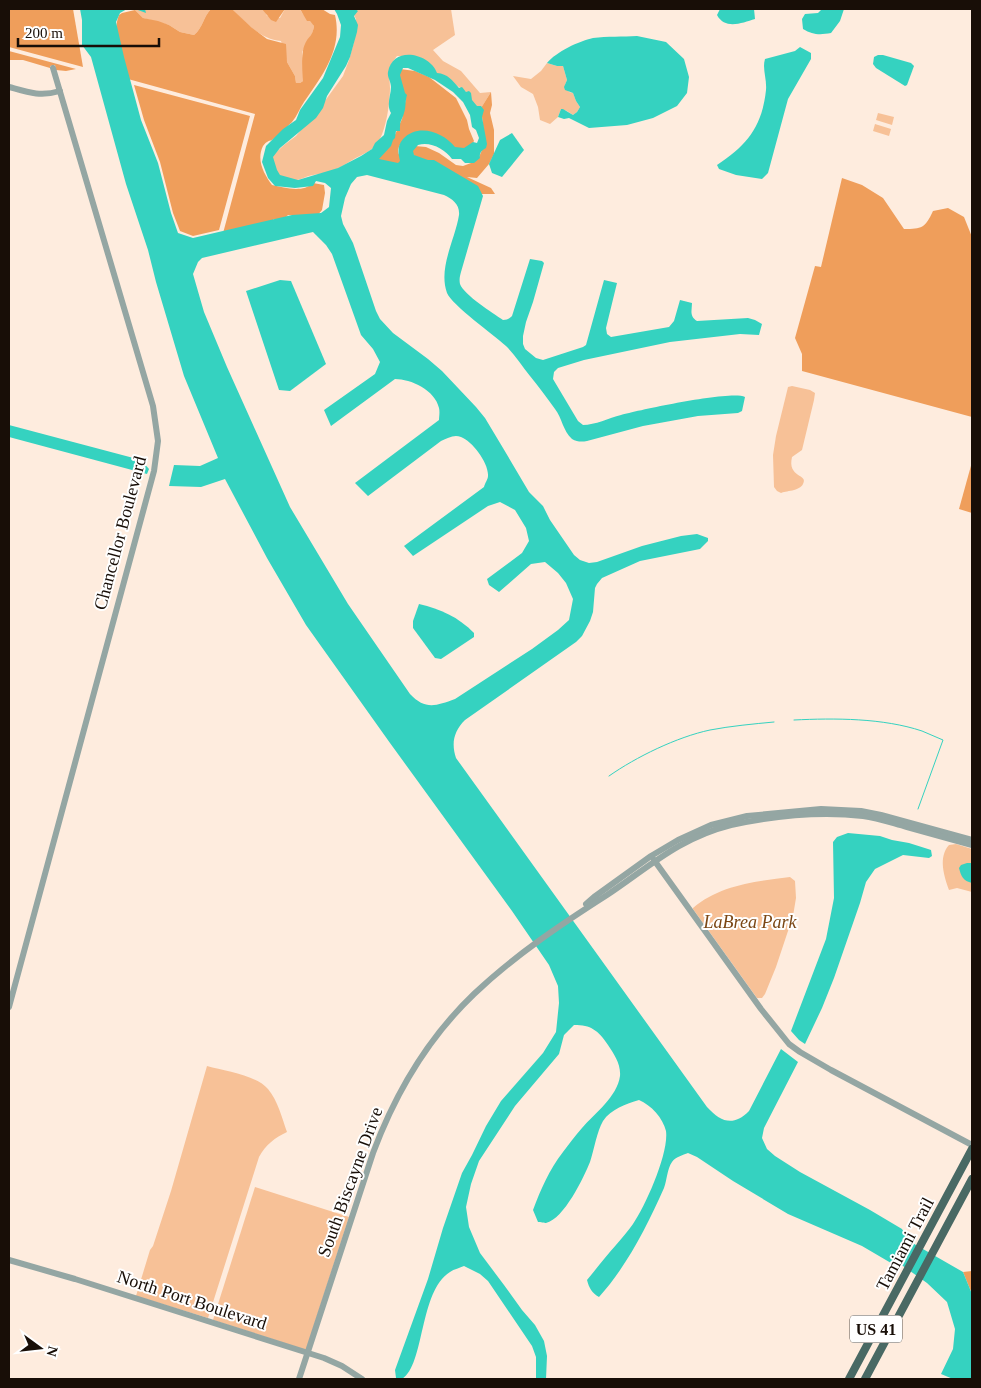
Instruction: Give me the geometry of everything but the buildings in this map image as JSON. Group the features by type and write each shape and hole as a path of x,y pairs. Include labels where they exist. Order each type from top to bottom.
{"main road":[{"name":"Tamiami Trail","path":"849,1379 972,1147"},
{"name":"Tamiami Trail","path":"865,1379 972,1180"}],"street":[{"name":"Chancellor Boulevard","path":"9,1007 154,471 158,441 152,406 53,68"},
{"path":"9,87 40,94 60,91"},
{"name":"South Biscayne Drive","path":"574,915 594,897 665,848 696,831 736,818 821,810 861,812 880,815 972,840"},
{"name":"South Biscayne Drive","path":"299,1379 373,1152 387,1117 400,1092 427,1049 455,1014 488,981 533,945 654,860 686,842 717,829 764,820 820,814 863,816 972,845"},
{"path":"654,860 761,1009 789,1044 831,1070 972,1147"},
{"name":"North Port Boulevard","path":"9,1260 308,1353 337,1363 362,1379"}],"green space":[{"path":"211,9 194,35 180,32 169,25 143,18 135,10"},
{"path":"232,9 264,9 267,16 280,18 285,9 300,9 314,26 312,35 302,52 303,81 296,83 281,41 260,34"},
{"path":"351,9 451,9 455,35 433,50 443,61 461,71 480,93 491,92 481,108 476,110 466,92 452,82 403,56 397,56 389,72 390,94 385,125 380,139 375,146 366,153 333,170 298,180 289,180 276,173 272,156 296,136 343,76 354,42 356,19"},
{"path":"547,63 563,66 567,80 565,85 569,92 573,93 580,107 573,115 561,109 558,117 550,124 540,120 533,94 521,87 513,76 531,79"},
{"path":"878,113 894,117 892,125 876,120"},
{"path":"875,124 891,129 889,136 873,131"},
{"path":"792,386 815,393 802,450 792,457 791,464 792,469 803,479 803,484 796,489 781,493 774,487 773,455 788,387"},
{"path":"956,844 972,849 972,892 957,888 949,890 947,885 943,867 944,855 949,845"},
{"name":"LaBrea Park","path":"790,877 795,881 796,898 793,916 765,994 762,998 757,998 693,908 703,900 726,889 739,885"},
{"path":"207,1066 240,1074 263,1084 274,1099 287,1132 271,1142 259,1157 208,1318 136,1296 171,1191"},
{"path":"255,1187 349,1217 306,1350 213,1320"}],"shaded area":[{"path":"9,9 73,9 83,67 9,47"},
{"path":"211,9 232,9 267,39 286,44 287,62 295,76 296,83 303,81 303,51 314,26 310,21 307,21 300,9 322,9 335,15 336,39 324,72 294,120 263,146 260,156 264,172 272,185 299,189 313,183 324,185 325,193 322,210 316,217 288,215 282,219 274,219 268,225 222,237 255,114 128,79 117,39 116,31 119,15 135,10 143,18 158,21 180,32 194,35"},
{"path":"262,9 285,9 276,22 271,20"},
{"path":"9,51 76,69 56,70 55,65 50,66 50,68 23,60 9,60"},
{"path":"400,69 415,71 429,77 456,98 467,120 474,141 470,147 457,150 451,146 404,139 398,149 402,164 379,164 378,155 394,137 402,119 406,98 398,81"},
{"path":"134,85 250,116 219,230 193,236 180,231 173,213 160,162 144,120"},
{"path":"491,92 492,105 490,113 494,130 494,154 489,164 477,178 467,177 491,188 495,194 480,194 419,161 411,152 415,146 426,147 439,153 456,165 463,166 479,157 485,143 481,108"},
{"path":"842,178 862,185 883,198 904,229 919,228 928,221 933,211 948,208 964,217 972,237 972,417 802,371 802,354 795,338 815,266 821,267"},
{"path":"972,462 972,513 959,509"},
{"path":"972,1271 972,1294 963,1272"}],"water":[{"path":"80,9 127,9 120,13 116,22 141,120 158,163 178,233 193,238 292,215 321,213 329,207 331,188 325,183 316,181 313,186 295,188 275,186 268,178 262,162 266,146 283,129 296,120 300,110 323,78 340,37 341,25 334,9 355,9 358,11 354,16 358,25 357,32 346,66 316,118 280,148 273,157 280,175 298,180 338,168 372,149 375,143 384,135 391,113 389,103 391,85 388,72 391,63 404,55 420,57 428,61 437,73 447,76 466,92 469,91 472,100 484,110 482,117 487,144 486,148 480,153 480,158 474,163 465,163 461,159 452,159 441,149 427,144 418,145 413,151 414,155 434,160 478,186 483,196 461,272 460,284 479,304 503,320 507,320 512,316 530,259 542,261 544,263 523,336 525,349 536,358 543,360 586,345 604,280 617,283 606,328 607,334 611,337 669,327 674,321 680,300 692,303 692,315 697,321 748,318 762,324 759,335 740,334 670,342 584,360 558,368 554,372 553,379 578,421 583,425 597,423 616,416 705,398 722,396 745,397 742,411 738,413 698,416 643,426 587,441 576,441 569,436 555,409 509,349 465,312 447,293 445,283 446,264 459,215 455,203 444,195 367,175 357,177 351,184 345,198 341,216 343,224 353,243 380,319 393,333 442,371 476,407 485,418 529,492 543,506 550,520 574,555 580,560 589,563 597,562 642,546 681,536 697,534 708,538 708,541 700,549 640,561 602,578 595,588 593,612 582,636 465,720 458,728 454,737 456,758 712,1112 722,1119 732,1121 749,1111 781,1049 798,1062 764,1128 762,1138 767,1149 800,1172 902,1229 909,1241 963,1272 972,1294 972,1379 953,1379 941,1374 953,1349 955,1329 947,1302 927,1283 903,1266 891,1263 862,1246 788,1214 688,1153 673,1160 664,1188 651,1217 619,1272 599,1297 594,1294 587,1280 631,1227 644,1205 656,1179 664,1152 666,1131 656,1112 639,1100 614,1110 601,1125 587,1169 566,1206 553,1220 546,1223 538,1222 533,1210 549,1173 574,1137 610,1098 615,1091 620,1076 617,1059 601,1036 590,1027 574,1025 564,1035 559,1054 515,1106 479,1161 466,1207 469,1227 480,1253 535,1325 544,1341 547,1356 546,1379 536,1379 536,1357 532,1346 488,1281 480,1274 464,1266 452,1271 440,1281 427,1311 415,1359 409,1371 402,1379 396,1378 395,1370 428,1279 462,1173 501,1101 543,1053 556,1032 559,1003 558,986 549,965 512,911 306,625 267,558 225,479 201,487 169,486 174,465 200,466 218,458 184,376 148,250 126,184 91,57 82,45","holes":["403,68 408,68 435,80 453,92 463,102 470,115 472,127 476,130 479,138 477,143 473,142 464,148 455,147 444,137 430,131 416,131 409,134 401,142 398,150 400,161 398,163 379,159 391,146 396,131 400,131 400,123 405,111 407,95 400,75","313,232 332,254 361,335 373,349 380,362 375,374 324,410 331,426 395,379 415,383 428,391 437,402 439,410 439,420 355,483 368,496 441,441 456,436 465,439 479,453 486,465 488,476 484,487 404,546 413,556 488,506 500,502 515,510 526,528 529,541 522,553 487,579 489,585 499,592 531,564 545,562 566,583 573,599 569,620 558,630 455,699 436,705 421,703 410,694 348,604 290,507 204,312 193,274 198,262 202,258"]},
{"path":"127,9 145,9 146,13"},
{"path":"720,9 754,9 755,19 734,24 724,23 717,15"},
{"path":"822,9 844,9 840,21 831,33 817,34 803,29 802,19 805,14 818,13"},
{"path":"637,36 666,42 684,59 689,77 687,93 677,106 653,118 627,125 589,128 569,118 558,117 561,109 573,115 580,107 573,93 565,90 564,87 567,80 563,66 547,63 556,55 587,39"},
{"path":"800,47 811,53 811,59 788,99 768,173 762,179 736,175 719,169 717,165 728,158 745,142 757,125 766,90 765,59 795,51"},
{"path":"878,55 911,63 914,66 907,85 905,86 876,68 873,64 874,57"},
{"path":"512,133 524,150 502,177 492,173 489,164 500,140"},
{"path":"280,280 291,281 326,364 290,391 279,390 246,291"},
{"path":"9,425 141,460 149,469 147,474 9,437"},
{"path":"419,604 435,608 455,618 474,633 474,637 441,659 435,658 413,628 413,621"},
{"path":"848,833 880,836 909,843 931,850 932,856 929,858 903,855 875,869 866,882 834,978 805,1044 791,1031 826,939 834,898 833,842 837,837"},
{"path":"967,863 972,863 972,883 963,878 959,868"}],"waterway":[{"path":"794,720 842,719 875,721 922,731 943,740 918,809"},
{"path":"609,776 644,755 684,737 718,729 774,722"}]}
